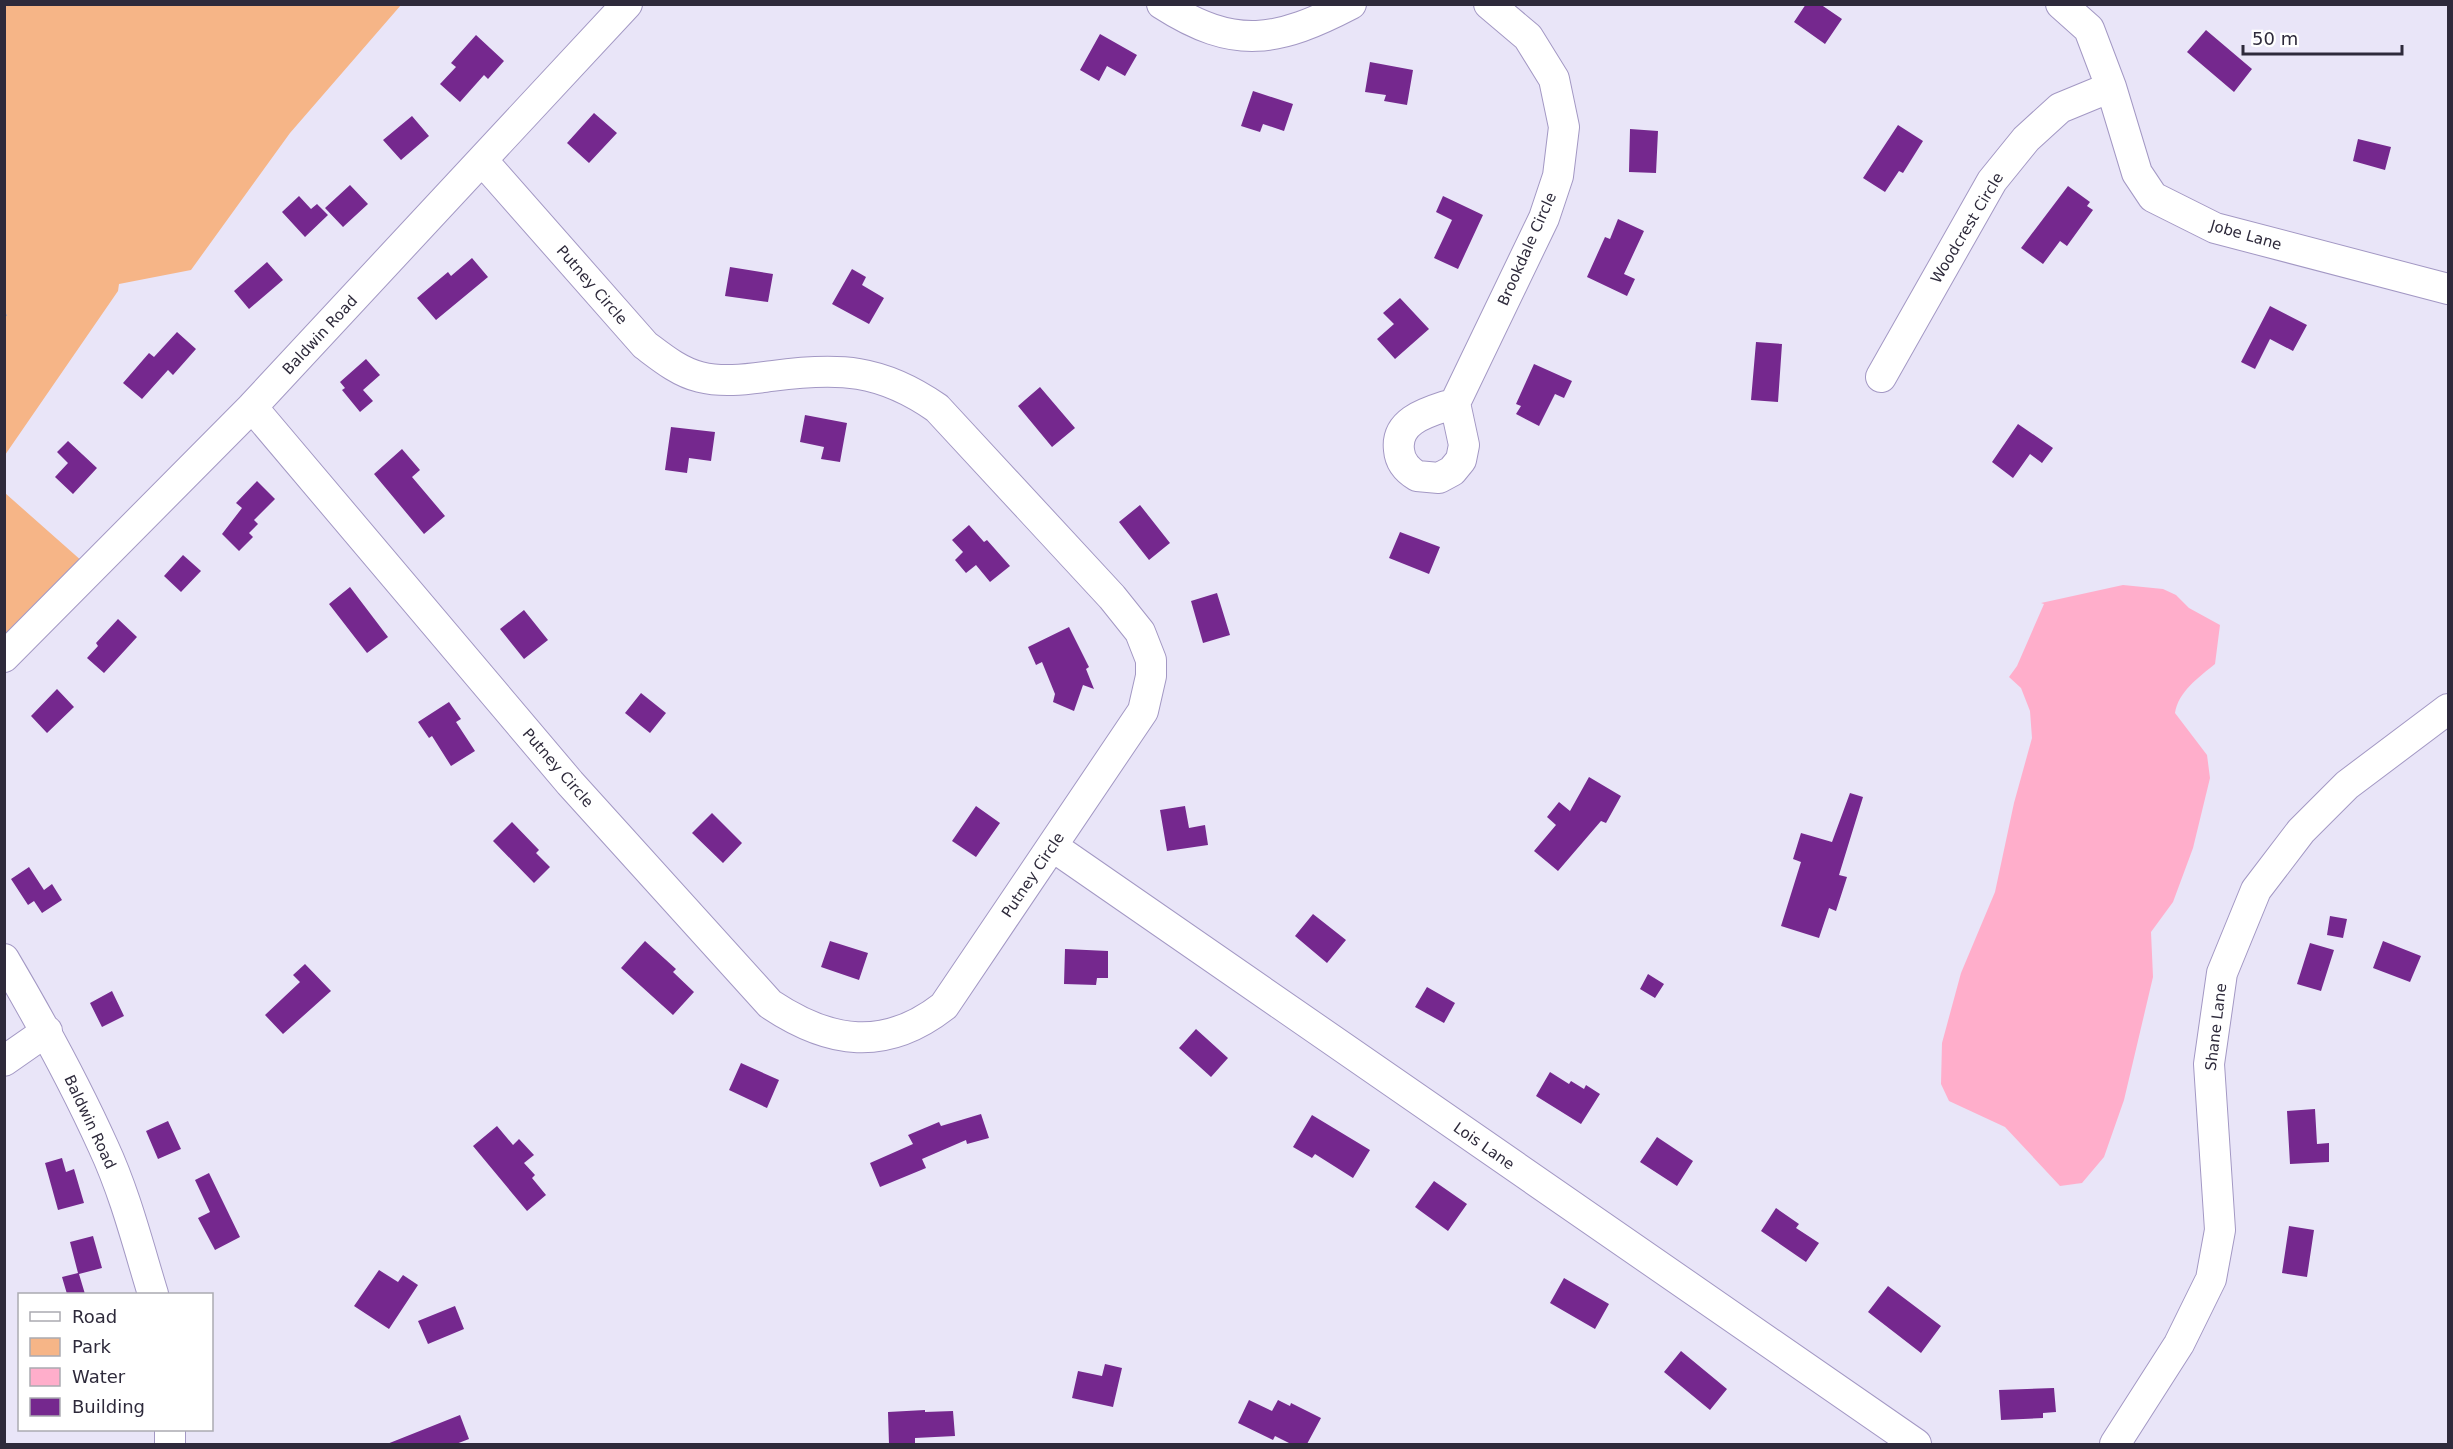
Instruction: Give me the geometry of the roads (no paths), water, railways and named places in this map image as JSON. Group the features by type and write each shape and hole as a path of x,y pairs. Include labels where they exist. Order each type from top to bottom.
{"street":[{"name":"Baldwin Road","path":"4,657 252,407 627,4"},
{"path":"1162,4 1205,28 1239,36 1276,35 1308,26 1351,4"},
{"name":"Brookdale Circle","path":"1455,403 1544,218 1558,176 1564,127 1554,79 1528,37 1489,4"},
{"name":"Jobe Lane","path":"2061,4 2089,29 2111,87 2137,173 2153,197 2215,228 2448,289"},
{"name":"Woodcrest Circle","path":"1881,377 1992,181 2026,139 2060,108 2111,87"},
{"name":"Putney Circle","path":"252,407 570,783 770,1004 790,1017 830,1033 858,1039 884,1037 925,1021 944,1006 1143,711 1151,676 1151,660 1140,632 1127,614 937,408 908,388 849,371 813,370 726,381 698,377 671,364 645,345 482,160"},
{"name":"Shane Lane","path":"2115,1444 2179,1344 2211,1279 2220,1230 2209,1064 2222,973 2256,890 2301,831 2347,784 2448,710"},
{"name":"Lois Lane","path":"1052,846 1916,1444"},
{"name":"Baldwin Road","path":"4,959 47,1031 104,1148 129,1215 153,1293"},
{"path":"4,1060 47,1031"}],"water":[{"path":"2123,585 2163,589 2176,595 2189,608 2220,625 2215,664 2180,698 2175,713 2207,755 2210,778 2193,848 2173,902 2151,932 2153,977 2124,1100 2104,1157 2082,1183 2060,1186 2005,1127 1949,1101 1941,1084 1942,1043 1961,973 1995,892 2014,803 2032,738 2030,711 2021,688 2009,677 2017,666 2044,604 2041,603"}]}
